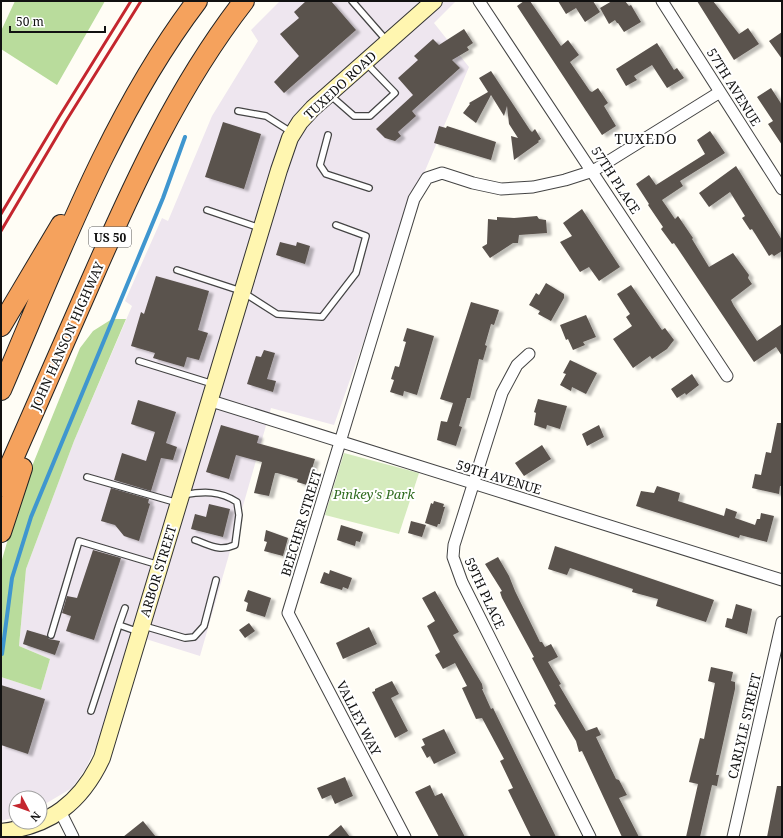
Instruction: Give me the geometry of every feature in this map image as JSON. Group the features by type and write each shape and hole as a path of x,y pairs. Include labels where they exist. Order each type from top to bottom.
{"highway":[{"name":"US 50","path":"1,390 57,261 117,133 152,69 197,1"},
{"name":"JOHN HANSON HIGHWAY","path":"1,486 54,364 151,150 199,66 244,1"},
{"path":"1,326 117,133"},
{"path":"1,532 17,481 28,455 54,364"}],"main road":[{"name":"TUXEDO ROAD","path":"252,257 286,146 293,134 310,111 328,93 434,1"},
{"name":"ARBOR STREET","path":"1,832 35,825 60,812 77,798 86,787 93,777 102,758 252,257"}],"street":[{"name":"57TH PLACE","path":"479,1 593,171 727,376"},
{"name":"57TH AVENUE","path":"662,1 782,189"},
{"path":"593,171 720,92"},
{"name":"BEECHER STREET","path":"288,613 414,199 426,178 442,173 473,183 501,189 515,189 551,184 593,171"},
{"name":"59TH PLACE","path":"529,354 514,370 502,394 454,545 453,557 462,582 590,837"},
{"name":"59TH AVENUE","path":"208,400 782,580"},
{"name":"VALLEY WAY","path":"288,613 403,836"},
{"name":"CARLYLE STREET","path":"733,837 782,622"},
{"path":"60,812 73,837"}],"lane":[{"path":"352,1 387,41"},
{"path":"328,93 354,116 370,116 395,93 364,61"},
{"path":"238,111 266,116 293,134"},
{"path":"328,135 320,165 326,174 369,188"},
{"path":"207,210 260,228"},
{"path":"177,270 242,291 277,314 322,317 356,273 366,236 336,225"},
{"path":"139,361 213,385"},
{"path":"88,477 179,500 202,491 226,495 237,502 239,515 235,545 226,549 218,548 195,540"},
{"path":"51,635 79,541 160,566"},
{"path":"119,625 185,638 194,637 204,626 216,580"},
{"path":"90,711 124,608"}],"shaded area":[{"path":"280,1 456,1 434,23 469,67 419,185 334,425 271,408 200,656 130,634 100,738 86,768 72,788 48,802 48,790 8,790 8,819 1,821 1,677 41,690 50,659 19,646 26,569 74,441 132,306 125,301 162,218 168,221 212,116 258,41 251,30"}],"green space":[{"path":"15,1 105,1 57,85 1,49 1,31"},
{"path":"112,319 126,319 74,441 26,569 19,646 50,659 41,690 1,677 1,563 22,491 80,348 93,331"},
{"name":"Pinkey's Park","path":"344,453 419,473 399,534 325,515"}],"building":[{"path":"306,1 331,1 356,30 284,93 274,82 299,56 280,34 299,18 294,12"},
{"path":"524,1 530,1 561,46 568,40 579,55 570,62 590,91 592,92 598,88 608,103 604,106 616,126 602,135 517,6"},
{"path":"558,1 593,1 600,12 585,22 576,8 566,14"},
{"path":"612,1 625,1 629,6 631,5 641,22 624,32 615,20 609,24 600,8"},
{"path":"697,1 713,1 739,34 748,28 759,44 734,60"},
{"path":"464,29 473,43 467,47 469,50 452,60 460,68 412,111 416,116 398,132 401,136 395,141 385,138 376,129 413,95 398,78 418,60 414,56 433,39 439,45"},
{"path":"782,32 782,59 769,41"},
{"path":"657,43 674,70 677,68 684,78 667,88 652,65 634,76 637,80 626,86 616,69"},
{"path":"491,71 530,130 532,132 535,129 541,139 514,160 511,136 518,138 509,124 507,106 504,116 491,95 476,123 463,113 470,104 469,103 488,92 479,78"},
{"path":"771,88 782,105 782,145 768,124 773,121 757,97"},
{"path":"223,122 261,134 244,189 205,177"},
{"path":"439,126 446,128 447,126 496,142 491,160 434,143"},
{"path":"710,131 725,153 680,181 683,186 662,200 675,219 678,216 693,238 692,239 709,267 733,253 749,275 748,278 752,284 731,300 757,341 782,324 782,356 776,347 754,362 674,243 672,244 661,229 663,227 636,184 649,175 656,185 705,154 697,140"},
{"path":"736,166 782,240 782,251 774,256 772,254 769,256 752,229 750,230 742,218 745,216 730,192 709,207 699,193"},
{"path":"582,209 620,267 599,281 589,267 580,272 560,242 572,236 563,223"},
{"path":"537,216 539,219 546,220 547,233 519,235 518,243 513,243 490,258 482,247 487,244 488,219 497,220 497,217 514,218"},
{"path":"280,242 296,246 297,242 310,246 305,264 276,255"},
{"path":"156,276 209,291 198,330 208,333 199,360 187,357 184,367 153,358 155,353 131,346 141,312 144,314"},
{"path":"546,283 564,294 564,298 551,321 538,314 540,311 529,305 536,293 539,295"},
{"path":"631,285 662,330 665,328 674,340 667,349 652,359 650,356 633,368 613,339 632,326 626,317 630,314 617,294"},
{"path":"471,302 499,310 494,325 491,324 485,345 487,346 483,360 479,359 470,398 467,398 459,426 462,427 456,446 437,440 441,421 447,422 453,403 440,399"},
{"path":"586,315 596,337 583,342 585,345 573,350 568,339 566,340 560,325"},
{"path":"407,328 434,336 417,395 404,391 403,396 390,392 394,380 391,379 395,366 399,367 406,342 403,341"},
{"path":"264,350 275,353 267,379 276,381 273,392 247,384 256,356 261,357"},
{"path":"570,360 597,373 586,394 572,387 571,391 560,385 566,374 563,373"},
{"path":"692,374 699,385 686,395 685,393 677,398 671,389"},
{"path":"538,399 567,406 560,429 547,425 546,429 534,425 536,413 534,412"},
{"path":"138,400 176,412 166,443 177,447 173,460 161,458 151,491 114,480 122,453 146,461 155,432 131,424"},
{"path":"777,423 782,423 782,486 780,486 779,494 752,488 755,474 761,475 766,452 771,453"},
{"path":"221,425 259,436 257,443 315,459 307,485 297,482 298,479 275,473 269,496 254,493 262,462 236,455 229,479 206,472"},
{"path":"599,425 604,437 587,446 582,434"},
{"path":"542,445 551,459 524,476 515,463"},
{"path":"657,486 680,493 678,501 724,516 726,508 737,512 735,518 755,525 757,519 760,519 761,513 774,516 767,542 740,535 739,538 636,506 641,491 654,493"},
{"path":"111,488 149,499 148,503 150,504 139,541 124,536 115,525 101,521"},
{"path":"434,501 444,504 443,507 445,507 440,524 438,524 437,527 425,523 431,503 433,504"},
{"path":"209,504 230,509 223,537 191,529 195,514 206,517"},
{"path":"411,521 426,525 422,537 408,533"},
{"path":"341,525 363,532 360,542 356,541 355,546 337,540"},
{"path":"266,530 288,538 283,556 264,551 267,542 264,541"},
{"path":"555,546 714,600 706,622 656,606 658,599 632,592 633,589 570,568 567,575 548,569"},
{"path":"93,550 121,558 94,640 66,631 71,616 62,613 67,596 77,598"},
{"path":"498,557 509,576 540,642 542,642 545,647 551,644 558,657 548,662 561,684 559,685 586,731 597,727 601,735 596,737 616,779 619,780 627,795 619,798 639,837 622,837 582,751 579,752 576,741 554,705 556,704 532,658 534,657 502,598 500,592 502,591 485,564"},
{"path":"330,570 352,578 348,589 343,587 342,590 320,583 324,572 329,574"},
{"path":"248,590 271,598 265,617 246,611 248,603 244,601"},
{"path":"435,591 459,632 453,635 482,684 482,689 491,709 493,708 556,837 531,837 508,790 513,788 500,761 504,759 482,718 476,719 462,688 467,686 455,663 443,669 435,655 440,652 427,626 435,621 422,598"},
{"path":"736,604 752,609 747,634 725,627 727,618 732,619"},
{"path":"249,623 255,631 245,638 239,630"},
{"path":"369,627 377,644 343,659 336,643"},
{"path":"27,630 47,636 49,639 60,641 55,655 23,644"},
{"path":"711,667 733,672 731,681 735,682 735,689 716,775 719,775 717,786 712,785 700,837 686,837 698,784 689,782 700,738 704,739 715,683 708,681"},
{"path":"392,681 399,694 391,698 408,731 395,738 372,692"},
{"path":"1,685 45,699 28,754 1,745"},
{"path":"444,729 456,753 434,764 430,756 427,758 421,747 425,745 422,739"},
{"path":"345,777 353,796 335,804 331,795 322,799 317,788"},
{"path":"430,785 435,796 442,793 465,837 439,837 415,792"},
{"path":"777,786 782,786 782,837 767,837"},
{"path":"143,821 156,837 123,837"},
{"path":"341,825 350,837 327,837"}],"waterway":[{"path":"2,654 12,578 31,517 163,198 185,137"}],"railway":[{"path":"1,214 131,1"},
{"path":"1,231 66,121 141,1"}],"district":[{"name":"TUXEDO","path":"646,138"}]}
